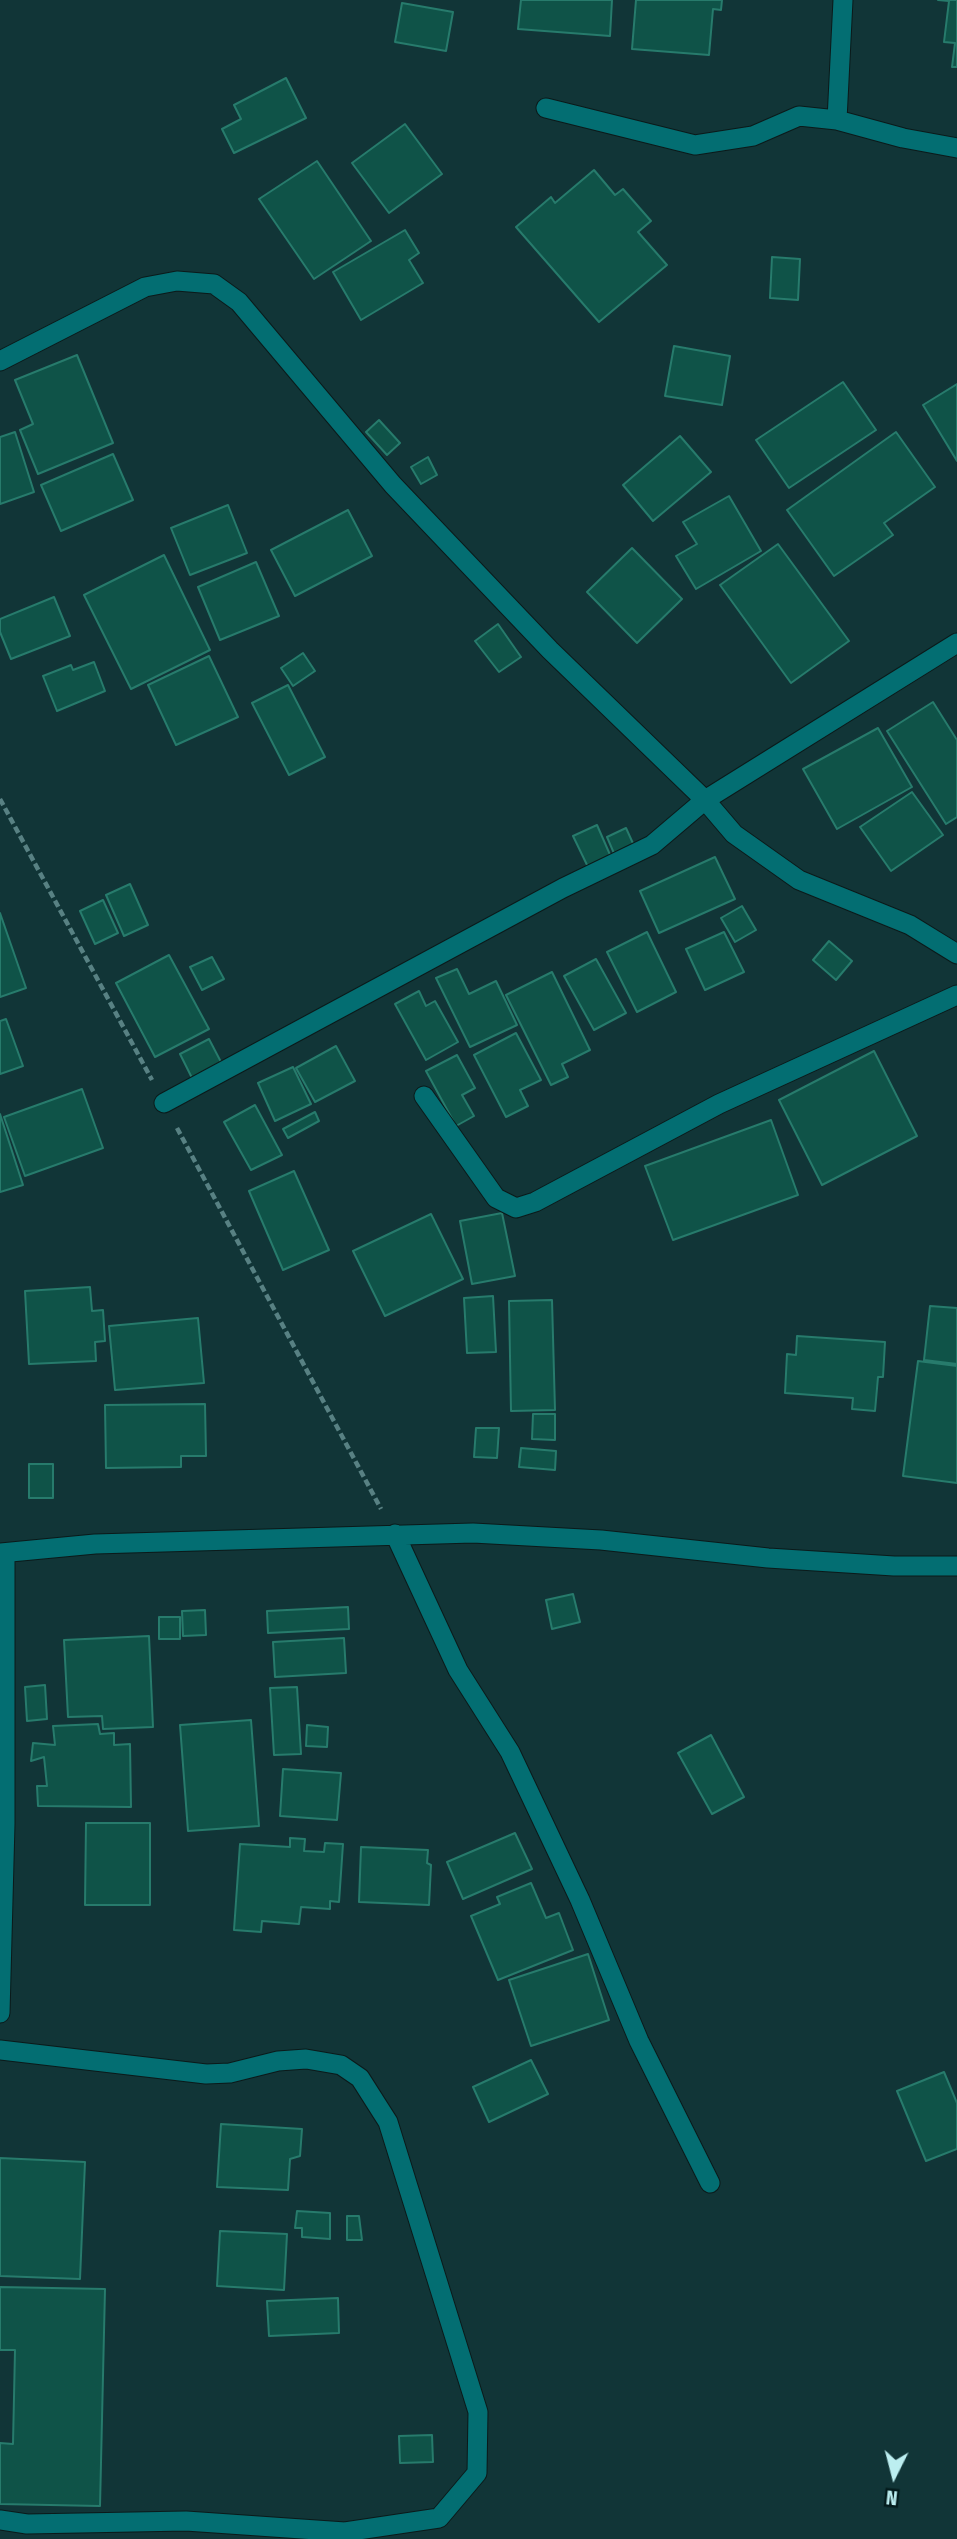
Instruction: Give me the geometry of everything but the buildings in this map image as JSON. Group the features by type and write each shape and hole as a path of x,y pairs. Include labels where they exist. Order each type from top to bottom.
{"street":[{"path":"837,120 843,0"},
{"path":"545,108 695,145 753,136 799,116 837,120 903,138 957,148"},
{"path":"0,361 145,287 177,281 214,285 239,302 393,485 550,650 705,800 734,834 799,880 910,925 957,954"},
{"path":"164,1103 563,888 652,845 705,800 957,643"},
{"path":"424,1097 496,1198 516,1208 535,1202 719,1104 957,995"},
{"path":"395,1534 458,1670 510,1752 580,1900 639,2041 710,2183"},
{"path":"0,2013 5,1824 3,1553 95,1544 395,1534 499,1534 601,1540 768,1558 894,1566 957,1566"},
{"path":"0,2050 206,2074 230,2073 278,2060 306,2059 341,2065 360,2078 388,2122 478,2412 477,2473 439,2518 345,2532 186,2521 27,2524 0,2520"}],"path":[{"path":"0,799 395,1534"}]}
